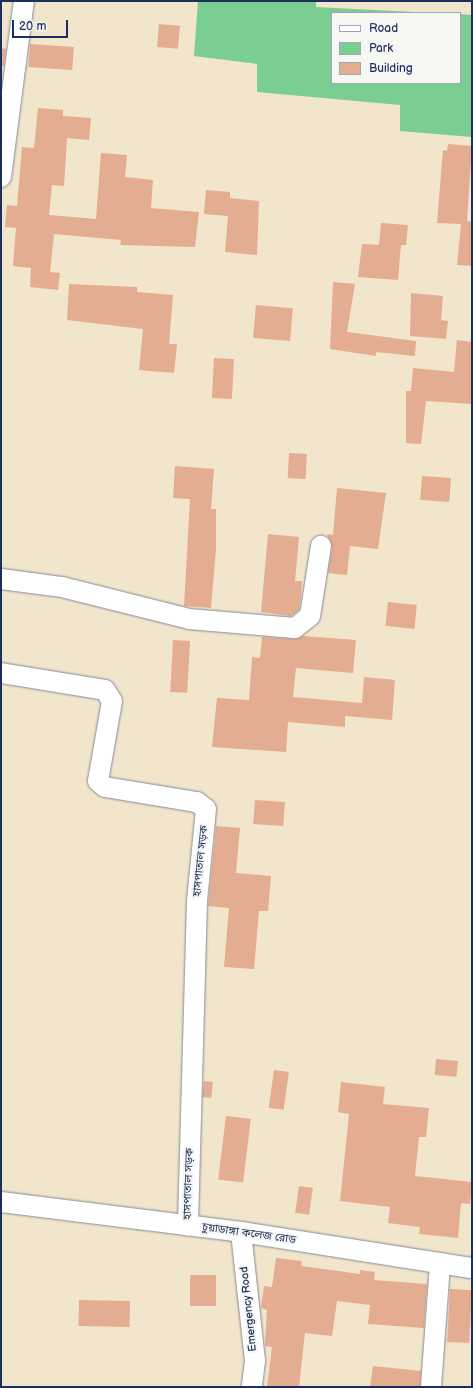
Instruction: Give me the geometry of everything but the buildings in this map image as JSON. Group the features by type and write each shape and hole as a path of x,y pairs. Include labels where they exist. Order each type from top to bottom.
{"street":[{"path":"1,178 24,1"},
{"path":"1,579 62,587 189,619 295,628 310,616 321,546"},
{"name":"হাসপাতাল সড়ক","path":"1,673 105,690 112,701 98,781 105,787 197,802 206,809 197,901 188,1226"},
{"name":"চুয়াডাঙ্গা কলেজ রোড","path":"1,1202 240,1232 472,1268"},
{"name":"Emergency Road","path":"240,1232 254,1354 252,1387"},
{"path":"431,1387 440,1263"}],"green space":[{"path":"198,1 316,1 316,7 414,12 331,12 331,84 461,84 461,14 472,15 472,137 400,131 400,105 257,92 257,64 194,56"}]}
